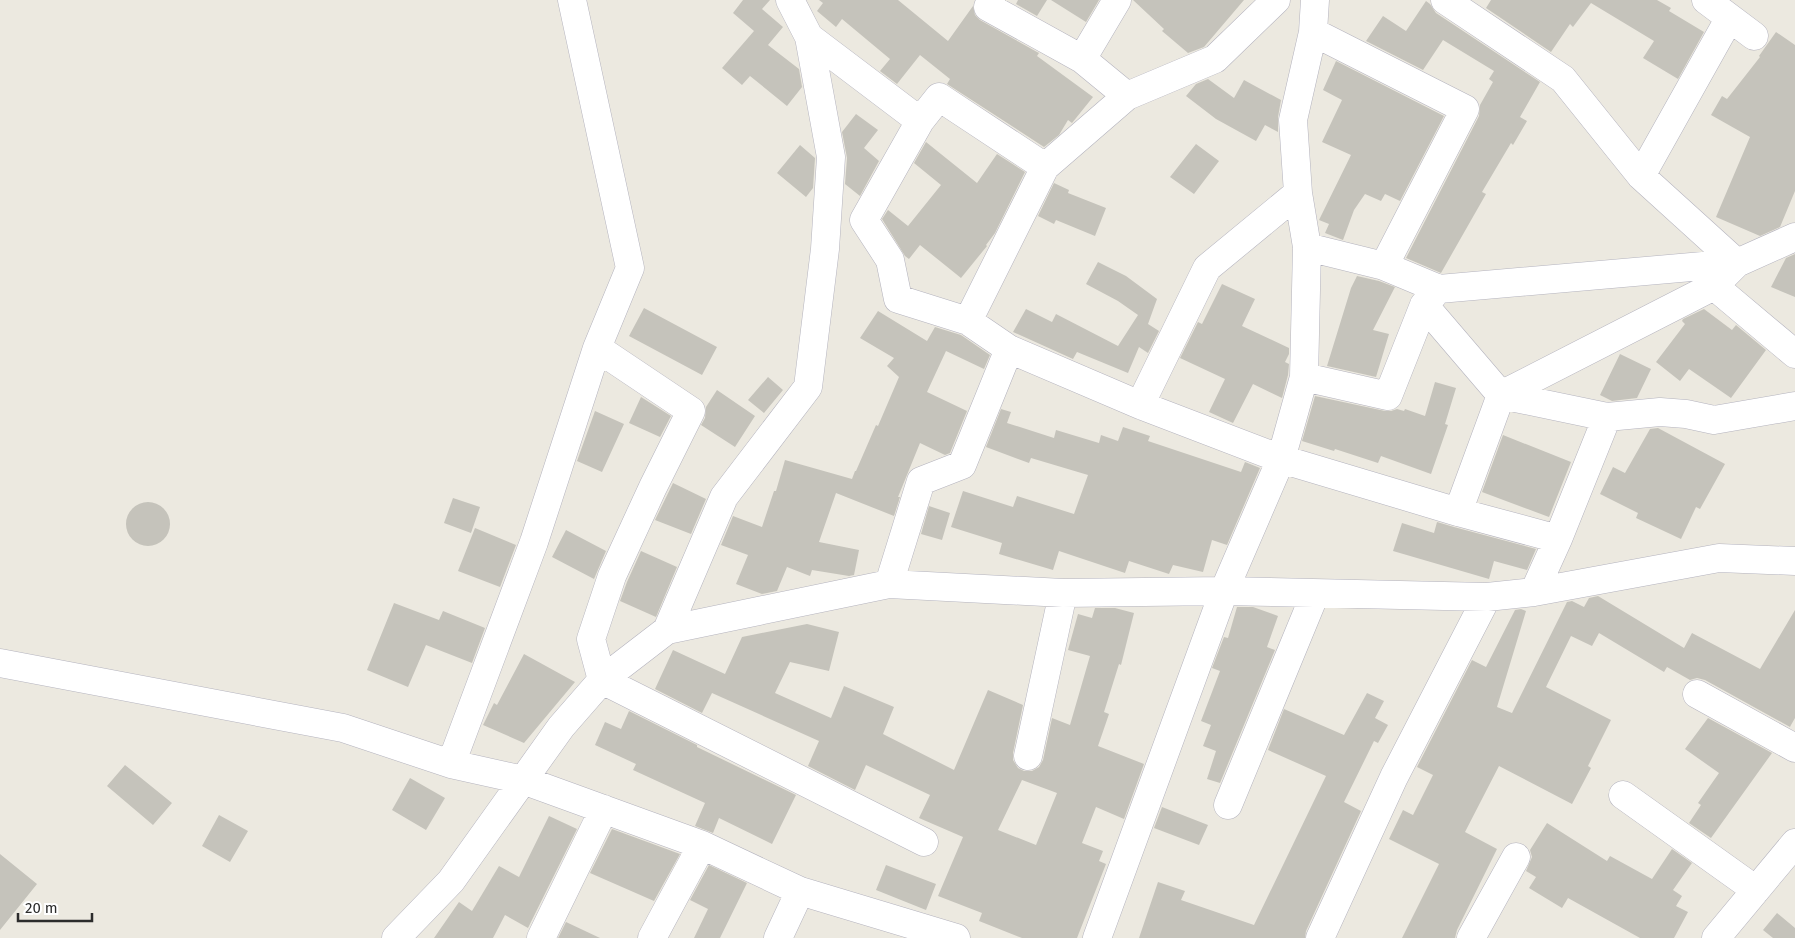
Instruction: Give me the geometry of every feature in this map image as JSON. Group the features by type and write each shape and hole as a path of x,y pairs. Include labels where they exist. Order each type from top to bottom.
{"street":[{"path":"451,764 534,542 597,348 630,268 572,0"},
{"path":"667,630 724,497 808,387 825,249 831,157 809,37 790,0"},
{"path":"992,0 988,7 1082,59 1127,96"},
{"path":"1082,59 1117,0"},
{"path":"968,321 1045,167 1127,96 1214,59 1276,0"},
{"path":"1097,938 1224,591 1281,459 1304,377 1307,247 1298,193 1293,120 1312,32 1315,0"},
{"path":"1706,0 1754,36"},
{"path":"1459,4 1562,79 1641,176 1737,262"},
{"path":"1641,176 1729,19"},
{"path":"1312,32 1465,109 1384,266"},
{"path":"809,37 920,121"},
{"path":"1045,167 940,97 920,121 864,220 890,260 898,299 968,321 1010,349 1140,405 1281,459 1458,512 1558,539"},
{"path":"1140,405 1207,268 1298,193"},
{"path":"1432,297 1737,262 1795,237"},
{"path":"1307,247 1384,266 1432,297 1501,395 1607,417 1660,412 1686,414 1714,420 1795,406"},
{"path":"1458,512 1501,395 1714,286 1737,262"},
{"path":"1714,286 1795,354"},
{"path":"1304,377 1388,396 1432,297"},
{"path":"597,348 691,411 653,486 612,576 591,639 602,680 924,842"},
{"path":"889,584 922,481 962,465 1010,349"},
{"path":"1534,592 1558,539 1607,417"},
{"path":"396,938 451,881 561,727 602,680 667,630 889,584 1063,593 1224,591 1487,597 1534,592 1719,558 1795,561"},
{"path":"1028,756 1063,593"},
{"path":"1228,805 1315,594"},
{"path":"1320,938 1394,778 1487,597"},
{"path":"0,662 343,728 451,764 523,780 702,845 800,891 956,938"},
{"path":"1697,694 1795,748"},
{"path":"1624,795 1756,890"},
{"path":"540,938 604,809"},
{"path":"1716,938 1795,843"},
{"path":"652,938 702,845"},
{"path":"1472,938 1516,857"},
{"path":"778,938 800,891"}],"building":[{"path":"743,0 770,0 762,9 783,27 768,45 799,69 802,87 787,106 750,76 742,85 722,68 754,31 733,13"},
{"path":"819,0 898,0 948,41 973,6 975,15 980,20 1039,53 1037,56 1093,97 1072,123 1068,120 1059,135 1044,147 947,84 950,79 920,55 897,84 880,71 890,59 842,19 836,27 817,11 823,3"},
{"path":"1018,0 1047,0 1037,16 1016,4"},
{"path":"1051,0 1099,0 1086,22"},
{"path":"1133,0 1244,0 1204,47 1188,53 1162,31 1164,29"},
{"path":"1491,0 1657,0 1671,8 1669,11 1704,32 1678,79 1643,58 1654,41 1591,3 1573,27 1570,24 1551,52 1486,8"},
{"path":"1426,1 1436,13 1540,82 1520,117 1527,121 1513,145 1511,143 1482,192 1486,194 1441,273 1406,258 1479,116 1480,105 1493,82 1489,79 1494,71 1443,40 1423,70 1366,41 1383,16 1406,31"},
{"path":"1776,32 1795,45 1795,191 1780,227 1760,236 1716,217 1750,137 1711,115 1722,96 1727,99 1760,57"},
{"path":"1336,61 1444,116 1400,201 1385,194 1381,201 1365,194 1354,210 1343,240 1325,233 1329,224 1319,220 1351,155 1322,142 1342,100 1323,90"},
{"path":"1208,79 1234,98 1244,80 1281,100 1278,132 1265,125 1256,141 1216,119 1186,96 1196,84"},
{"path":"856,114 878,130 864,148 879,161 860,196 845,184 847,158 842,132"},
{"path":"926,142 977,183 997,154 1025,172 995,233 961,278 920,245 909,259 905,256 882,219 888,210 908,226 941,185 914,163"},
{"path":"1196,144 1219,161 1194,194 1170,177"},
{"path":"800,145 815,158 813,188 806,197 777,173"},
{"path":"1054,183 1069,190 1068,193 1106,208 1095,236 1056,220 1054,224 1038,216"},
{"path":"1795,254 1795,297 1771,287 1786,258"},
{"path":"1098,262 1126,276 1157,299 1148,324 1159,331 1148,353 1139,347 1128,373 1077,352 1073,359 1013,332 1026,309 1052,322 1056,314 1118,346 1138,315 1118,301 1086,284"},
{"path":"1357,276 1395,287 1373,330 1389,334 1376,377 1327,366 1351,288"},
{"path":"1222,284 1255,299 1242,326 1289,348 1289,354 1285,362 1289,364 1288,375 1282,398 1253,384 1233,423 1209,412 1225,379 1180,358 1198,322 1202,324"},
{"path":"644,308 717,347 702,375 629,336"},
{"path":"1704,309 1732,330 1736,325 1766,350 1731,398 1689,369 1680,381 1656,362 1685,324 1682,321 1683,319"},
{"path":"878,311 927,341 935,327 961,335 990,355 984,369 946,351 927,392 967,411 950,453 945,455 920,443 898,497 900,497 894,516 836,493 819,542 859,550 854,575 849,576 812,570 810,576 787,567 777,591 762,594 736,584 748,555 721,545 733,516 762,527 774,491 776,491 785,460 852,479 899,377 887,366 894,358 860,338"},
{"path":"1620,354 1651,369 1637,398 1612,401 1600,395"},
{"path":"768,377 783,390 764,413 748,400"},
{"path":"1435,382 1456,388 1445,424 1448,425 1431,474 1381,456 1378,463 1302,441 1315,396 1385,411 1397,409 1404,411 1405,409 1425,416"},
{"path":"717,390 755,416 735,447 701,425 705,418 706,407"},
{"path":"641,397 671,416 660,437 629,423"},
{"path":"1001,409 1011,412 1007,423 1054,438 1056,430 1099,443 1101,435 1118,441 1123,427 1150,436 1148,441 1241,472 1245,462 1260,468 1227,545 1212,540 1203,572 1173,565 1169,574 1129,561 1125,573 1059,551 1053,570 999,554 1002,543 951,527 963,491 1013,507 1017,496 1074,514 1088,475 1031,458 1029,463 986,447"},
{"path":"595,411 624,424 602,472 577,461"},
{"path":"1658,428 1725,464 1700,509 1696,507 1681,539 1636,518 1638,513 1600,494 1613,467 1625,473 1650,429"},
{"path":"1503,435 1571,462 1549,517 1482,492"},
{"path":"673,483 706,499 691,534 655,520"},
{"path":"453,498 480,507 471,533 444,523"},
{"path":"152,502 164,508 169,515 169,533 164,540 157,545 144,546 136,543 129,536 126,520 129,512 136,505"},
{"path":"929,506 950,513 942,540 921,534"},
{"path":"1437,522 1536,549 1527,570 1494,561 1489,579 1393,551 1402,523 1434,533"},
{"path":"475,528 516,545 500,587 458,571"},
{"path":"566,530 606,551 594,579 552,557"},
{"path":"641,551 677,567 656,617 620,601"},
{"path":"1598,596 1684,648 1692,633 1760,669 1795,610 1795,718 1790,727 1705,680 1697,678 1690,680 1667,667 1664,672 1599,633 1592,646 1571,636 1546,687 1611,720 1588,766 1591,768 1572,804 1499,766 1465,832 1497,849 1457,930 1455,938 1402,938 1439,864 1389,839 1403,810 1413,815 1433,775 1417,767 1472,660 1486,667 1515,610 1521,609 1526,611 1497,707 1512,713 1567,602 1572,601 1584,607 1589,598"},
{"path":"394,603 439,620 443,611 485,628 472,663 426,645 408,687 367,670"},
{"path":"1237,607 1253,607 1278,616 1267,647 1275,650 1220,783 1207,779 1216,751 1203,746 1211,725 1201,721 1220,671 1212,668 1224,637 1228,638"},
{"path":"1095,608 1115,608 1134,613 1121,665 1119,664 1104,712 1109,714 1098,746 1144,764 1124,819 1096,807 1082,843 1103,851 1099,861 1106,864 1077,938 1022,938 979,921 982,913 938,896 963,837 919,818 930,795 866,765 855,790 808,766 819,741 712,693 702,713 655,689 673,650 725,674 742,637 807,624 839,632 829,671 790,662 775,693 831,718 844,686 894,707 883,734 954,770 988,690 1023,705 1013,760 1018,768 1024,771 1032,771 1039,767 1043,760 1052,718 1070,725 1090,656 1068,650 1078,614 1092,618","holes":["1022,780 1057,793 1036,845 998,830"]},
{"path":"524,654 575,682 524,743 483,725 494,703 497,705"},
{"path":"1367,693 1384,701 1375,718 1388,725 1378,743 1374,741 1344,802 1361,811 1306,931 1305,938 1139,938 1158,882 1185,891 1181,900 1254,925 1326,776 1268,750 1284,709 1344,735"},
{"path":"629,711 697,745 697,747 796,795 772,844 719,818 713,833 695,826 705,803 633,770 636,764 595,745 605,722 621,729"},
{"path":"1708,718 1772,753 1711,838 1689,823 1701,805 1698,803 1719,773 1685,749"},
{"path":"125,765 172,803 153,825 107,786"},
{"path":"410,778 445,798 426,830 392,810"},
{"path":"1162,807 1208,825 1199,845 1154,828"},
{"path":"219,815 248,831 230,862 202,846"},
{"path":"549,816 577,829 528,928 505,915 493,938 434,938 459,902 472,911 499,866 519,877"},
{"path":"1547,823 1607,861 1610,856 1652,879 1672,849 1692,863 1673,890 1682,896 1676,906 1688,912 1674,938 1640,938 1568,898 1562,908 1529,888 1536,877 1526,871 1532,857 1530,850"},
{"path":"612,829 680,854 654,901 590,873"},
{"path":"0,854 37,884 0,930"},
{"path":"709,865 747,883 720,938 694,938 708,909 690,900"},
{"path":"886,865 936,884 926,910 876,890"},
{"path":"1777,913 1795,928 1795,938 1773,938 1763,930"},
{"path":"566,922 600,938 558,938"}]}
